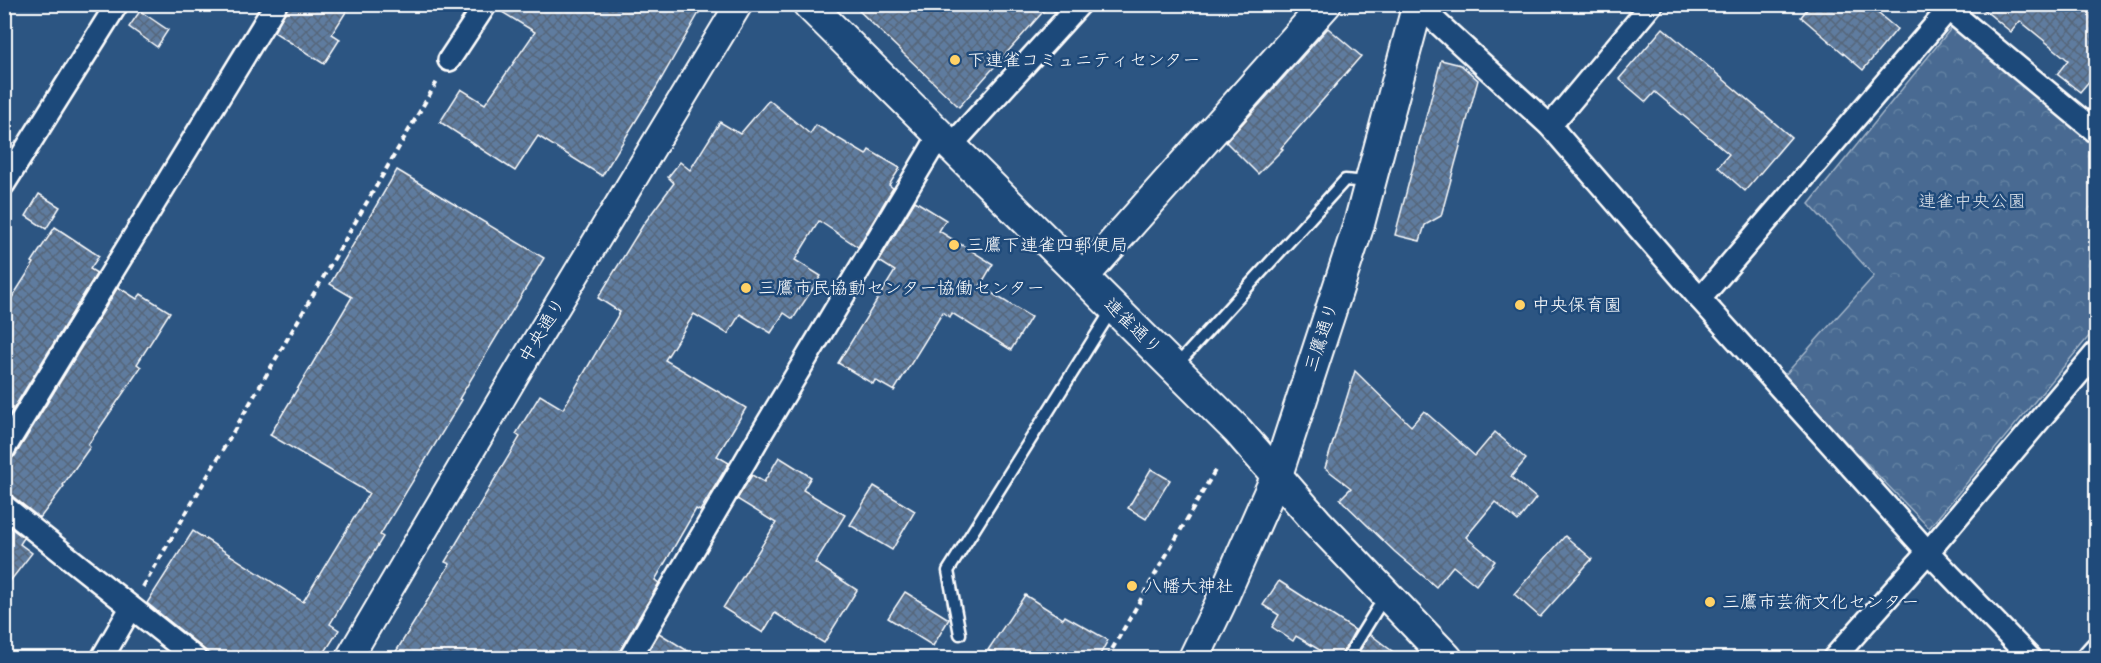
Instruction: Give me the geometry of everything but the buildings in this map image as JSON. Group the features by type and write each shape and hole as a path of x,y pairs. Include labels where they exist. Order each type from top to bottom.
{"main road":[{"name":"連雀通り","path":"808,4 1237,430 1317,522 1447,658"},
{"path":"1083,277 1326,4"},
{"name":"三鷹通り","path":"1194,658 1277,475 1359,224 1418,5"}],"street":[{"path":"4,184 117,4"},
{"path":"4,449 276,4"},
{"path":"449,60 486,4"},
{"name":"中央通り","path":"349,658 525,358 739,4"},
{"path":"1550,126 1652,4"},
{"path":"1418,5 1550,126 1700,299 2024,656"},
{"path":"1700,299 1951,7 2097,132"},
{"path":"630,658 790,384 944,141 1069,8"},
{"path":"1834,658 1928,552 2097,353"},
{"path":"4,506 195,658"},
{"path":"102,658 131,608"},
{"path":"2087,658 2097,648"}],"lane":[{"path":"1175,367 1345,180 1370,182"},
{"path":"960,633 948,571 1113,308"},
{"path":"1347,658 1386,593"}],"path":[{"path":"131,608 449,60"},
{"path":"1107,658 1217,467"}],"green space":[{"name":"連雀中央公園","path":"1953,26 2096,143 2096,328 1929,528 1783,377 1874,276 1809,204"}],"place":[{"name":"下連雀コミュニティセンター","path":"955,60"},
{"name":"三鷹下連雀四郵便局","path":"954,245"},
{"name":"三鷹市民協動センター協働センター","path":"746,288"},
{"name":"中央保育園","path":"1520,305"},
{"name":"八幡大神社","path":"1132,586"},
{"name":"三鷹市芸術文化センター","path":"1710,602"}]}
